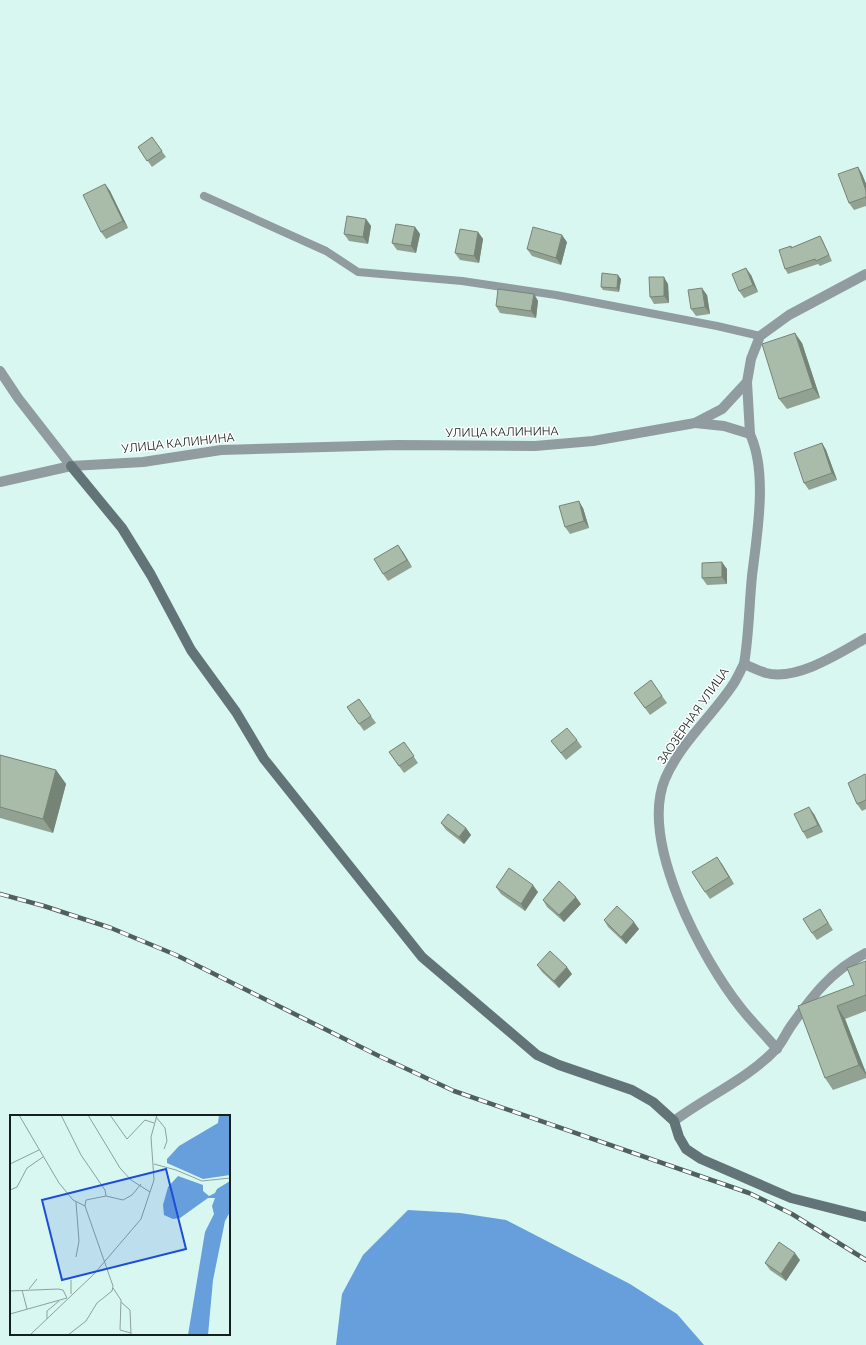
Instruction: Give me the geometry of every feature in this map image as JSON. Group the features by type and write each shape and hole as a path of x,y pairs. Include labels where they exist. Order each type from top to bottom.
{"street":[{"path":"760,336 789,315 866,274"},
{"name":"УЛИЦА КАЛИНИНА","path":"0,482 71,466 143,462 221,450 397,445 535,446 593,441 695,423 722,409 746,382 751,359 760,336"},
{"path":"0,371 18,398 122,528 151,575 191,650 236,712 264,759 422,957 537,1055 632,1090 653,1102 674,1121 679,1137 686,1149 701,1159 791,1198 866,1217"},
{"path":"744,664 748,640 752,577 758,529 759,466 756,446 750,434 746,382"},
{"path":"695,423 724,426 750,434"},
{"name":"ЗАОЗЁРНАЯ УЛИЦА","path":"777,1049 740,1007 688,925 665,858 659,824 659,800 665,780 674,761 733,685 744,664 768,674 788,673 813,668 866,638"},
{"path":"674,1121 754,1068 777,1049 790,1028 818,990 846,964 866,953"}],"lane":[{"path":"204,196 326,251 358,272 462,281 556,295 717,326 760,336"}],"water":[{"path":"408,1210 460,1213 506,1220 630,1284 677,1314 704,1345 336,1345 342,1294 363,1255"}],"building":[{"path":"152,137 162,151 147,161 138,147"},
{"path":"858,167 866,191 866,197 849,203 838,174"},
{"path":"105,184 123,221 101,232 83,195"},
{"path":"347,216 366,219 363,237 344,234"},
{"path":"396,224 415,227 411,246 392,243"},
{"path":"533,227 562,235 556,258 527,249"},
{"path":"460,229 478,232 474,256 455,253"},
{"path":"820,236 829,255 816,261 815,259 785,269 779,250 791,246 791,248"},
{"path":"746,268 753,285 739,291 732,274"},
{"path":"602,273 618,275 617,288 601,287"},
{"path":"649,277 664,277 664,296 650,297"},
{"path":"702,288 705,307 691,309 688,290"},
{"path":"498,289 534,294 531,311 496,306"},
{"path":"795,333 813,388 779,399 762,344"},
{"path":"822,443 832,473 804,483 794,453"},
{"path":"579,501 584,521 565,527 559,506"},
{"path":"398,545 407,560 383,574 374,559"},
{"path":"722,562 722,577 702,578 702,563"},
{"path":"651,680 662,696 645,708 634,693"},
{"path":"359,699 371,716 359,724 347,707"},
{"path":"567,728 577,740 561,753 551,741"},
{"path":"404,742 414,756 399,766 389,752"},
{"path":"0,755 56,770 43,819 0,807"},
{"path":"865,774 866,800 857,804 848,783"},
{"path":"809,807 818,825 803,832 794,814"},
{"path":"448,814 466,828 459,837 441,823"},
{"path":"717,857 729,877 705,892 692,872"},
{"path":"509,868 533,885 521,904 496,887"},
{"path":"559,881 576,897 559,915 543,900"},
{"path":"617,906 634,922 621,937 604,920"},
{"path":"820,909 828,923 812,933 803,919"},
{"path":"550,951 567,967 554,981 537,965"},
{"path":"866,961 866,995 837,1006 859,1065 825,1078 798,1006 854,985 847,968"},
{"path":"779,1242 795,1253 781,1274 765,1263"}],"railway":[{"path":"0,894 44,906 111,928 176,955 379,1056 454,1091 749,1193 792,1214 866,1260"}]}
